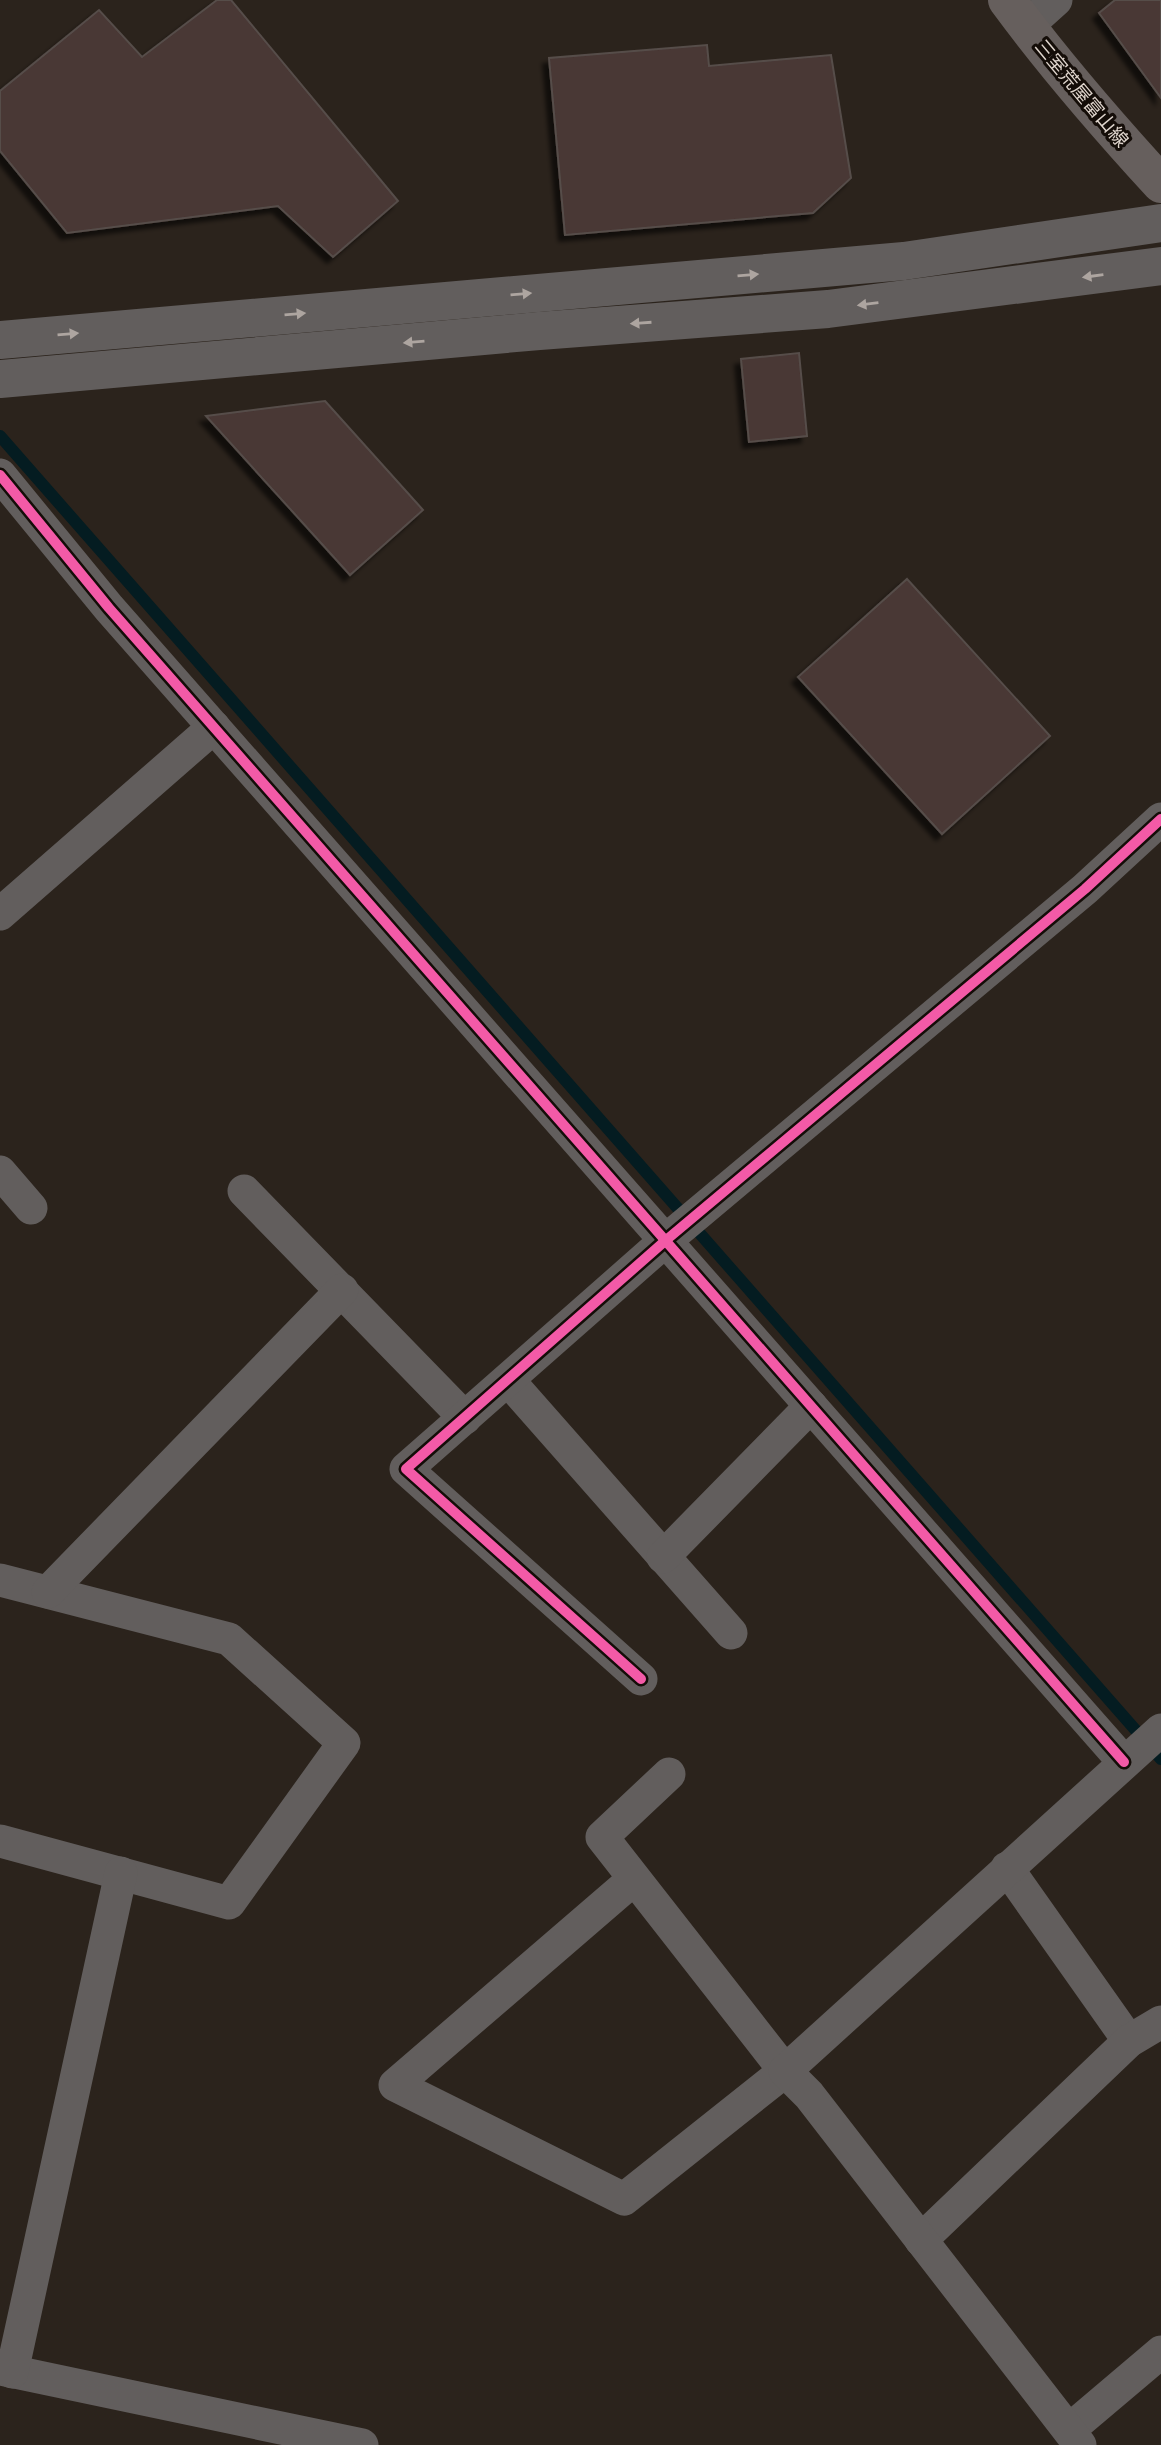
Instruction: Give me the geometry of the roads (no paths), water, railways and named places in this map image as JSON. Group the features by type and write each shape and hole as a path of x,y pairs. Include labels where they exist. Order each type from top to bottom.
{"main road":[{"name":"三室荒屋富山線","path":"1017,14 1126,146 1161,184"}],"street":[{"path":"1017,14 1056,0"},
{"path":"0,340 904,261 1161,223"},
{"path":"0,379 539,331 828,309 1161,266"},
{"path":"0,474 109,608 1124,1762"},
{"path":"0,914 214,726"},
{"path":"641,1679 406,1469 665,1241 1085,889 1161,819"},
{"path":"0,1172 31,1208"},
{"path":"244,1191 465,1418"},
{"path":"48,1592 342,1290"},
{"path":"508,1380 731,1633"},
{"path":"663,1557 811,1406"},
{"path":"0,1580 229,1639 344,1743 229,1903 0,1841"},
{"path":"634,1879 395,2085 624,2199 785,2071 1161,1730"},
{"path":"669,1774 602,1838 785,2071 809,2095 1075,2438 1161,2352"},
{"path":"1007,1868 1129,2041"},
{"path":"121,1873 6,2371 362,2445"},
{"path":"921,2240 1129,2041 1161,2022"}],"waterway":[{"path":"0,436 1161,1759"}]}
